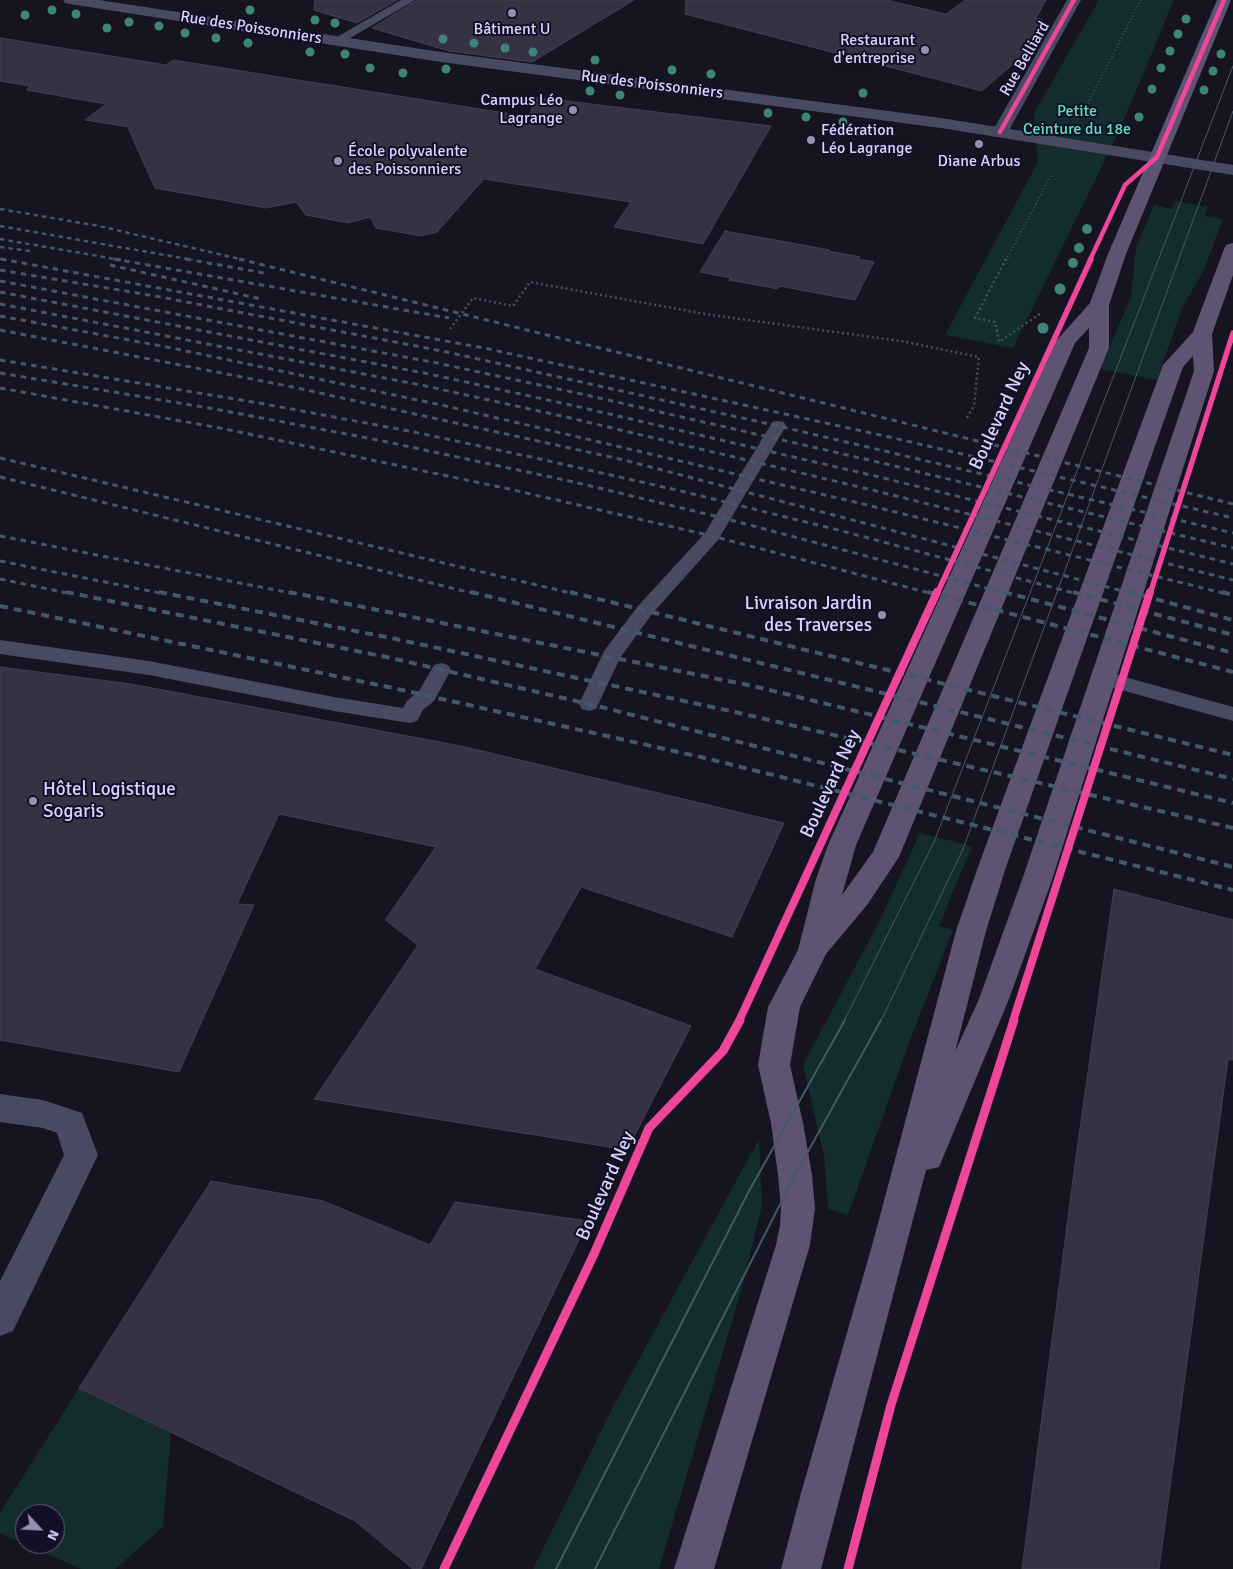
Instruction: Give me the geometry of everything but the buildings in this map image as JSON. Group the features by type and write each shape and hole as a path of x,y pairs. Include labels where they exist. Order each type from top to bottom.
{"main road":[{"name":"Boulevard Ney","path":"812,950 857,897 885,856 1099,348 1099,305 1117,254 1224,0"},
{"path":"890,1242 994,999 1037,880 1204,371 1202,334 1233,248"},
{"name":"Boulevard Ney","path":"694,1569 793,1245 798,1208 795,1175 787,1123 774,1065 784,1007 812,950 842,845 1066,341 1099,305"},
{"path":"801,1569 820,1493 890,1242 971,932 992,867 1173,365 1202,334"}],"street":[{"name":"Rue des Poissonniers","path":"70,0 597,79 836,108 1000,132 1233,170"},
{"name":"Rue Belliard","path":"1000,132 1074,0"},
{"path":"0,1108 43,1114 70,1123 81,1155 0,1319"}],"lane":[{"path":"336,41 409,0"},
{"path":"589,704 611,656 645,610 712,536 778,426"},
{"path":"0,647 149,668 334,704 410,716 414,706 427,696 441,670"},
{"path":"1103,678 1233,714"}],"path":[{"path":"1080,120 1141,0"},
{"path":"1041,313 999,342 995,322 975,318 1056,166"},
{"path":"450,329 473,298 513,306 530,282 711,315 901,341 979,357 974,406 966,419"}],"green space":[{"name":"Petite Ceinture du 18e","path":"1099,0 1174,0 1121,127 1013,348 945,335 1038,162 1034,113"},
{"path":"1175,201 1208,207 1205,216 1223,219 1204,270 1182,308 1157,380 1101,369 1131,296 1136,247 1154,205 1172,209"},
{"path":"920,833 972,846 939,926 953,930 910,1040 848,1215 828,1209 824,1156 803,1065 879,922"},
{"path":"759,1139 762,1206 741,1291 659,1569 533,1569 612,1409"},
{"path":"79,1388 171,1433 163,1527 115,1569 81,1569 47,1554 65,1554 65,1504 15,1504 15,1540 0,1533 0,1513"}],"tram line":[{"path":"844,1021 934,842 1233,66"},
{"path":"881,1021 963,849 1233,111"},
{"path":"556,1569 749,1191 845,1020"},
{"path":"595,1569 795,1175 881,1020"}],"railway":[{"path":"0,209 99,226 244,260"},
{"path":"0,226 193,260"},
{"path":"0,239 121,260"},
{"path":"0,247 30,251"},
{"path":"0,259 4,260"},
{"path":"114,259 449,318"},
{"path":"186,259 264,273"},
{"path":"239,259 1233,504"},
{"path":"4,260 489,349 894,438 1233,518"},
{"path":"110,265 261,299"},
{"path":"0,270 155,296 447,352 778,426 1233,533"},
{"path":"0,281 437,363 586,395 882,463 1233,548"},
{"path":"0,292 429,374 575,406 875,476 1233,564"},
{"path":"0,304 421,385 566,417 868,489 1233,580"},
{"path":"0,316 172,348 446,406 859,503 1227,594"},
{"path":"0,330 288,386 624,460 1134,594"},
{"path":"0,360 259,403 414,432 540,459 681,491 842,531 1077,594"},
{"path":"0,373 209,408 378,440 574,482 723,518 1009,594"},
{"path":"0,388 225,429 509,489 712,536 933,594"},
{"path":"0,458 575,594"},
{"path":"0,477 476,594"},
{"path":"0,536 296,594"},
{"path":"0,561 165,594"},
{"path":"0,579 72,594"},
{"path":"66,592 391,658 589,704 1233,867"},
{"path":"159,592 396,639 735,712 1233,828"},
{"path":"289,592 753,686 1233,803"},
{"path":"471,592 1233,779"},
{"path":"570,592 1233,755"},
{"path":"928,592 1233,672"},
{"path":"1004,592 1233,653"},
{"path":"1073,592 1233,635"},
{"path":"1129,592 1233,620"},
{"path":"1222,592 1233,595"},
{"path":"0,606 393,688 705,758 1233,890"}],"cycle path":[{"path":"1000,132 1074,0"},
{"path":"444,1569 594,1254 649,1128 723,1051 741,1018 1125,185 1157,157 1224,0"},
{"path":"848,1569 891,1405 1233,333"}],"place":[{"name":"Bâtiment U","path":"512,13"},
{"name":"Restaurant d'entreprise","path":"925,50"},
{"name":"Campus Léo Lagrange","path":"573,110"},
{"name":"Fédération Léo Lagrange","path":"811,140"},
{"name":"Diane Arbus","path":"979,144"},
{"name":"École polyvalente des Poissonniers","path":"338,161"},
{"name":"Livraison Jardin des Traverses","path":"882,615"},
{"name":"Hôtel Logistique Sogaris","path":"33,801"}]}
